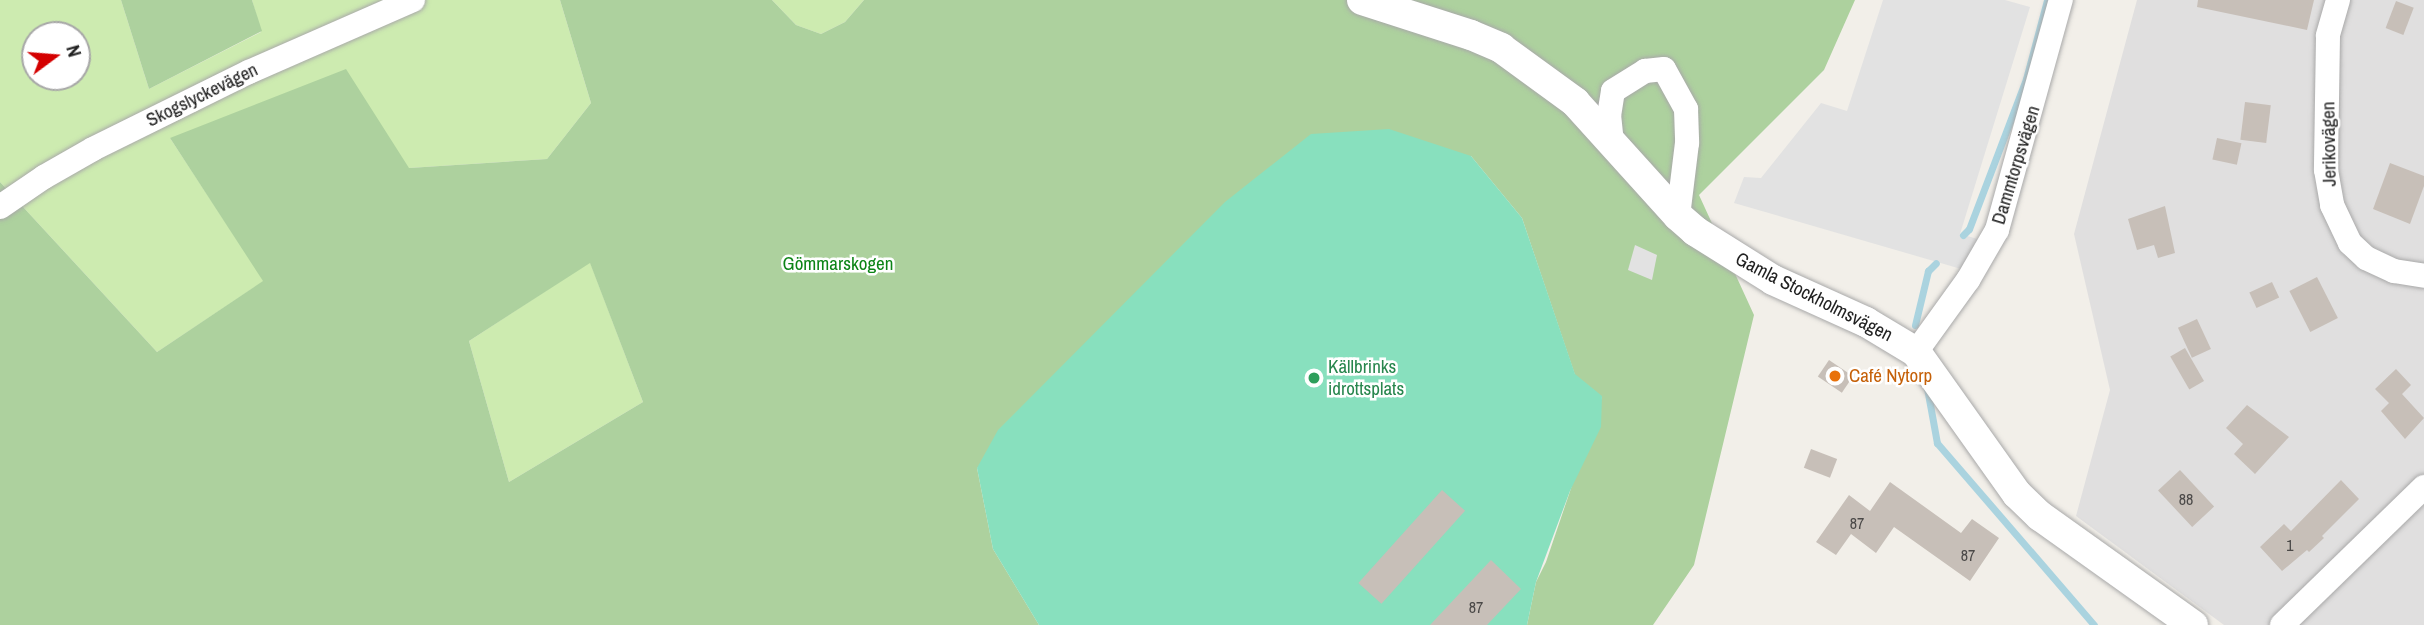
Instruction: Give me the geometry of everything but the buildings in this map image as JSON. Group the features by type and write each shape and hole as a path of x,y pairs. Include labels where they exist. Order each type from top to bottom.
{"street":[{"name":"Skogslyckevägen","path":"0,207 44,177 93,149 249,72 413,0"},
{"name":"Gamla Stockholmsvägen","path":"1362,0 1471,35 1501,48 1575,102 1678,216 1709,240 1773,279 1866,322 1916,352 2017,494 2040,516 2193,625"},
{"name":"Dammtorpsvägen","path":"1916,352 1968,280 1997,230 2020,158 2061,0"},
{"name":"Jerikovägen","path":"2339,0 2328,36 2326,170 2332,205 2350,243 2366,257 2394,271 2424,276"},
{"path":"1612,143 1609,116 1613,92 1645,71 1664,69 1686,109 1687,143 1678,216"},
{"path":"2282,625 2424,487"}],"shaded area":[{"path":"1883,0 2005,0 2030,7 1960,234 1985,241 1975,273 1734,203 1744,177 1761,178 1821,103 1847,111"},
{"path":"2137,0 2424,0 2424,625 2224,625 2076,516 2110,390 2074,234"},
{"path":"1635,245 1657,255 1652,280 1628,270"}],"green space":[{"path":"0,0 121,0 149,89 261,32 252,0 560,0 591,103 547,159 409,168 170,138 264,281 157,352 0,182"},
{"path":"121,0 252,0 262,31 149,89"},
{"name":"Gömmarskogen","path":"560,0 772,0 796,25 821,34 845,22 864,0 1855,0 1824,70 1699,195 1754,315 1694,565 1653,625 1527,625 1536,582 1546,562 1602,397 1575,375 1522,218 1471,156 977,468 993,549 1039,625 0,625 0,182 157,352 263,281 170,138 346,69 409,168 547,159 591,103","holes":["590,263 643,402 509,482 469,341"]},
{"path":"772,0 864,0 845,22 821,34 796,25"},
{"name":"Källbrinks idrottsplats","path":"1389,129 1471,156 1522,218 1575,374 1602,396 1601,427 1570,491 1536,582 1527,625 1039,625 993,549 977,468 998,430 1225,202 1311,134"},
{"path":"590,262 643,402 509,482 469,341"}],"waterway":[{"path":"1963,235 1969,229 2026,79 2047,0"},
{"path":"1915,325 1928,271 1936,263"},
{"path":"1927,388 1937,443 2094,625"}],"place":[{"name":"Café Nytorp","path":"1835,376"},
{"name":"Källbrinks idrottsplats","path":"1314,378"}]}
